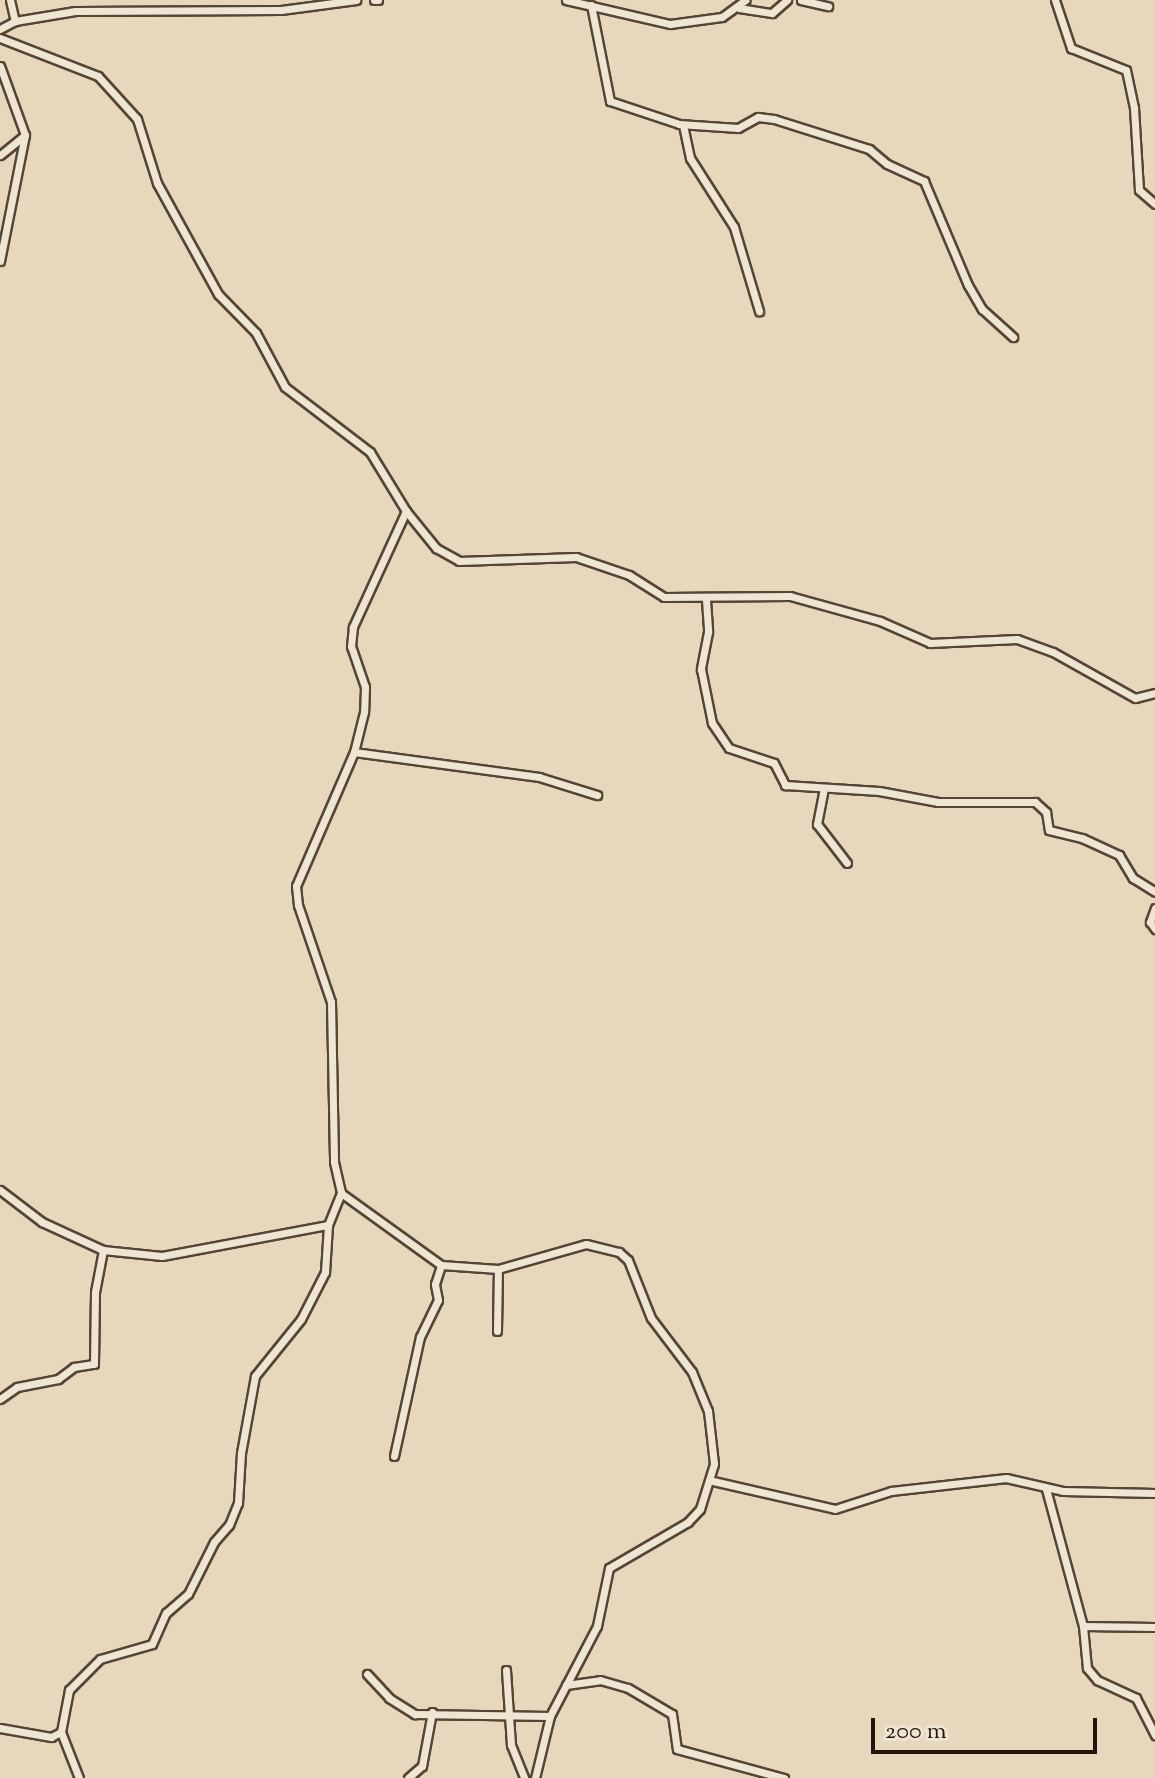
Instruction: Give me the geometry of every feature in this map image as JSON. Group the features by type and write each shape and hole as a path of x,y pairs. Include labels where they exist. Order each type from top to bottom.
{"street":[{"path":"10,0 15,21"},
{"path":"0,29 15,21 75,11 159,4 281,10 356,0"},
{"path":"568,0 670,24 694,24 739,8 772,13 787,0"},
{"path":"739,8 745,0"},
{"path":"801,0 828,6"},
{"path":"1055,0 1071,48 1126,70 1139,190 1155,204"},
{"path":"591,5 606,98 683,125 738,128 758,117 774,119 869,149 887,164 924,181 968,285 982,309 1013,337"},
{"path":"0,50 4,40 98,76 137,119 157,183 218,294 256,333 285,387 370,452 406,511 436,548 459,561 576,557 629,575 664,597 706,600 748,595 805,599 930,643 1017,639 1053,652 1135,698 1155,693"},
{"path":"0,66 25,135 0,261"},
{"path":"683,125 690,158 734,227 759,311"},
{"path":"0,155 25,135"},
{"path":"79,1778 61,1732 65,1701 77,1678 110,1654 152,1644 166,1613 188,1594 214,1542 229,1525 238,1503 241,1453 255,1376 301,1319 325,1272 328,1225 341,1193 334,1162 331,1002 298,905 296,886 354,752 365,697 351,646 353,627 406,511"},
{"path":"706,600 708,632 701,669 715,728 729,748 774,763 785,785 938,802 1035,802 1046,812 1049,830 1082,838 1119,855 1133,878 1155,892"},
{"path":"354,752 539,777 597,795"},
{"path":"824,788 817,824 847,863"},
{"path":"1155,908 1150,922 1155,929"},
{"path":"0,1190 42,1222 103,1250 162,1256 328,1225"},
{"path":"341,1193 441,1265 498,1269 572,1245 599,1246 624,1256 641,1301 682,1355 704,1398 713,1440 713,1481 688,1522 609,1568 597,1626 550,1716 535,1778"},
{"path":"0,1399 17,1387 58,1379 74,1367 94,1364 95,1292 103,1250"},
{"path":"394,1456 420,1337 438,1300 435,1284 441,1265"},
{"path":"497,1331 498,1269"},
{"path":"713,1481 835,1509 884,1492 1006,1478 1046,1489 1155,1493"},
{"path":"1046,1489 1083,1626 1085,1661 1092,1676 1136,1698 1155,1735"},
{"path":"1083,1626 1155,1627"},
{"path":"506,1670 507,1718 512,1752 524,1778"},
{"path":"367,1674 411,1713 507,1718 550,1716"},
{"path":"566,1685 600,1680 628,1688 672,1714 677,1749 784,1778"},
{"path":"408,1778 422,1766 432,1712"},
{"path":"0,1728 51,1737 61,1732"}]}
